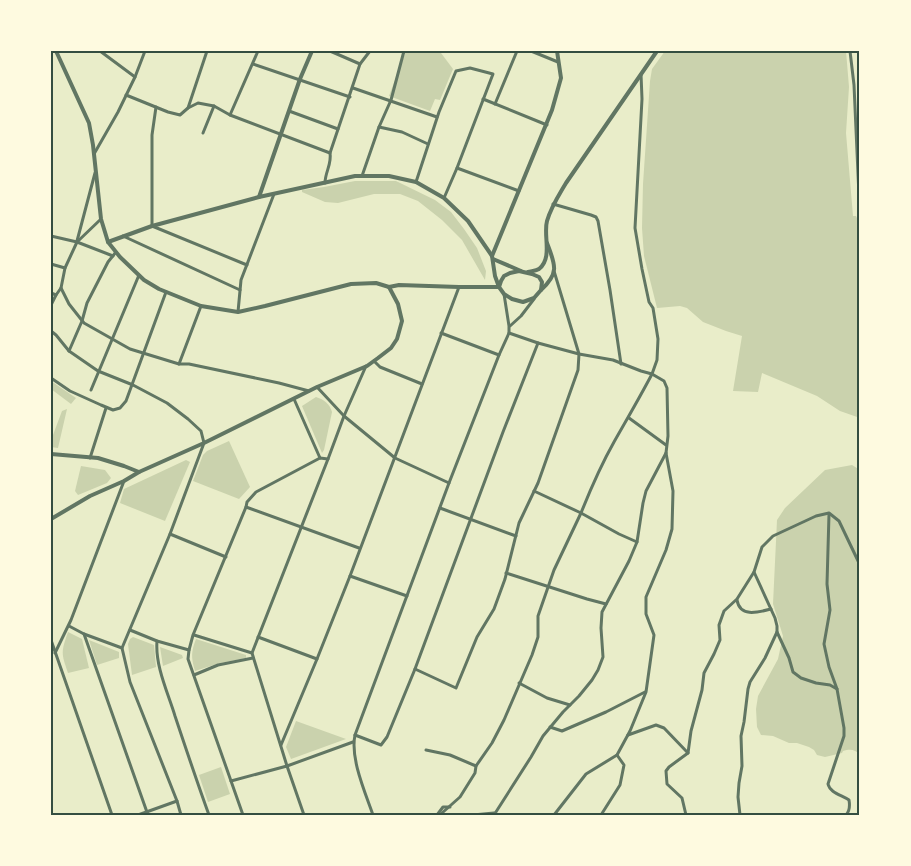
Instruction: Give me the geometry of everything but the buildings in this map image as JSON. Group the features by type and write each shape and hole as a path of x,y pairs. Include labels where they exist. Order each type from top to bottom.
{"street":[{"path":"56,51 89,123 101,218 108,242 114,254"},
{"path":"100,51 135,77"},
{"path":"94,154 118,112 145,51"},
{"path":"188,108 207,51"},
{"path":"230,114 258,51"},
{"path":"259,197 312,51"},
{"path":"330,51 360,64"},
{"path":"325,182 331,161 330,153 360,64 370,51"},
{"path":"362,176 379,127 391,100 404,51"},
{"path":"496,104 517,51"},
{"path":"531,51 558,62"},
{"path":"534,298 523,302 512,299 504,294 495,276 493,257 552,110 561,78 557,51"},
{"path":"108,242 152,226 259,197 355,176 389,176 416,182 444,198 468,222 493,257 525,273 538,270 546,257 546,222 553,204 657,51"},
{"path":"850,51 858,150 860,218"},
{"path":"253,64 350,96"},
{"path":"416,182 437,117 456,71 470,68 493,74 444,198"},
{"path":"441,815 442,812 460,798 475,773 476,766 492,743 504,720 538,637 538,616 554,570 595,480 652,374 657,360 658,339 653,308 649,302 635,228 642,99 641,74"},
{"path":"854,85 860,85"},
{"path":"353,88 437,117"},
{"path":"126,95 156,108 180,115 198,103 214,106 281,135 330,153"},
{"path":"483,99 547,125"},
{"path":"203,133 214,106"},
{"path":"152,226 152,136 156,108"},
{"path":"289,111 338,129"},
{"path":"379,127 402,132 428,144"},
{"path":"456,168 520,191"},
{"path":"51,305 61,288 65,268 77,242 96,171"},
{"path":"238,312 241,280 274,194"},
{"path":"553,204 596,217 610,290 621,364"},
{"path":"77,242 101,218"},
{"path":"152,226 247,264"},
{"path":"51,236 114,254 144,280 166,292 201,306 238,312 351,284 376,283 389,287 399,285 499,287"},
{"path":"123,236 240,290"},
{"path":"509,326 521,316 553,277 555,267 547,241"},
{"path":"69,352 82,321 87,303 114,254"},
{"path":"51,264 65,268"},
{"path":"415,670 456,688 477,637 494,609 519,523 538,483 578,370 579,354 554,271"},
{"path":"499,287 504,276 519,272 538,277 542,282 541,290"},
{"path":"91,390 139,275"},
{"path":"51,519 90,496 139,472 204,443 374,361 391,348 397,339 402,321 398,304 389,287"},
{"path":"281,745 350,576 459,287"},
{"path":"61,288 69,304 84,323 130,349 178,364 189,364 309,391"},
{"path":"51,378 70,391 106,408 113,410 120,408 126,401 166,292"},
{"path":"51,293 56,295"},
{"path":"372,815 354,757 353,742 449,483 509,333 504,294"},
{"path":"178,364 201,306"},
{"path":"51,331 69,352 98,371 132,385 167,404 188,418 201,431 204,443 170,534 122,648 130,682 181,815"},
{"path":"441,333 499,354"},
{"path":"509,333 579,354 613,360 641,372 652,374 664,381 667,388 668,436 666,453 672,491 673,517 672,530 666,550 646,597 646,614 654,635 646,692 628,736 617,755 586,774 554,815"},
{"path":"355,735 381,745 387,737 415,670 470,519 538,343"},
{"path":"374,361 380,367 422,384"},
{"path":"304,815 253,656 258,637 344,416 366,366"},
{"path":"317,387 344,416 395,458 449,483"},
{"path":"294,399 320,458"},
{"path":"90,458 106,408"},
{"path":"629,418 666,446"},
{"path":"473,815 494,814 543,736 592,680 603,657 602,612 637,542 644,497 666,453"},
{"path":"51,454 98,458 139,472"},
{"path":"243,815 188,659 189,650 247,502 256,492 320,458 328,459"},
{"path":"55,653 68,626 124,481"},
{"path":"534,491 581,512 637,542"},
{"path":"246,507 359,548"},
{"path":"440,508 516,536"},
{"path":"829,513 839,521 860,565"},
{"path":"686,815 682,798 667,784 666,771 688,753 704,673 720,640 719,625 724,611 737,599 754,572 762,547 773,536 816,516 829,513"},
{"path":"829,513 827,584 830,610 824,644 829,667 838,690 844,736 828,784 829,788 849,800 850,804 846,815"},
{"path":"170,534 226,556"},
{"path":"754,572 771,609 777,626 777,632 793,672 801,678 830,685 838,690"},
{"path":"506,573 606,604"},
{"path":"350,576 407,596"},
{"path":"737,599 738,605 746,612 755,613 771,609"},
{"path":"68,626 122,648"},
{"path":"130,630 157,641 189,650"},
{"path":"740,815 738,783 742,766 741,736 748,688 777,632"},
{"path":"84,634 148,813"},
{"path":"194,635 253,656"},
{"path":"258,637 317,659"},
{"path":"51,640 112,815"},
{"path":"157,641 162,675 209,815"},
{"path":"194,675 218,665 253,656"},
{"path":"520,684 546,698 570,705"},
{"path":"550,728 562,731 646,692"},
{"path":"628,736 656,725 664,728 688,753"},
{"path":"232,781 287,766 353,742"},
{"path":"426,750 450,755 476,766"},
{"path":"601,815 620,785 624,765 617,755"},
{"path":"138,815 177,801"},
{"path":"437,815 443,807 450,807"}],"green space":[{"path":"406,51 442,51 441,53 453,69 440,100 435,99 430,111 389,96"},
{"path":"665,51 846,51 849,87 846,133 853,216 857,218 860,253 860,418 840,411 817,396 762,373 758,392 733,391 742,336 703,322 687,308 680,306 657,308 644,256 642,228 643,184 650,81 652,69"},
{"path":"355,181 396,181 435,200 451,212 477,248 486,271 485,280 462,240 442,220 418,201 400,194 374,194 338,203 325,202 302,192 302,190"},
{"path":"51,381 76,398 71,404 51,389"},
{"path":"316,397 326,402 332,412 322,453 302,406"},
{"path":"67,409 58,448 51,447 51,435 53,435 62,411"},
{"path":"229,441 250,487 239,499 193,481 203,455 207,451"},
{"path":"186,460 190,462 165,521 120,503 124,489"},
{"path":"852,465 860,470 860,755 850,750 825,757 817,755 809,747 797,743 789,743 773,736 761,735 757,727 756,709 758,696 778,659 783,636 773,604 777,520 785,508 825,470"},
{"path":"81,466 105,470 111,478 107,483 78,495 75,491"},
{"path":"68,632 82,639 89,668 68,673 63,652"},
{"path":"133,637 154,645 156,667 132,675 128,644"},
{"path":"196,639 246,655 246,658 220,663 195,671 192,655"},
{"path":"89,640 119,652 119,658 97,665"},
{"path":"160,647 182,655 183,658 163,666"},
{"path":"296,721 346,739 291,759 286,747"},
{"path":"221,767 230,794 208,802 199,775"}]}
